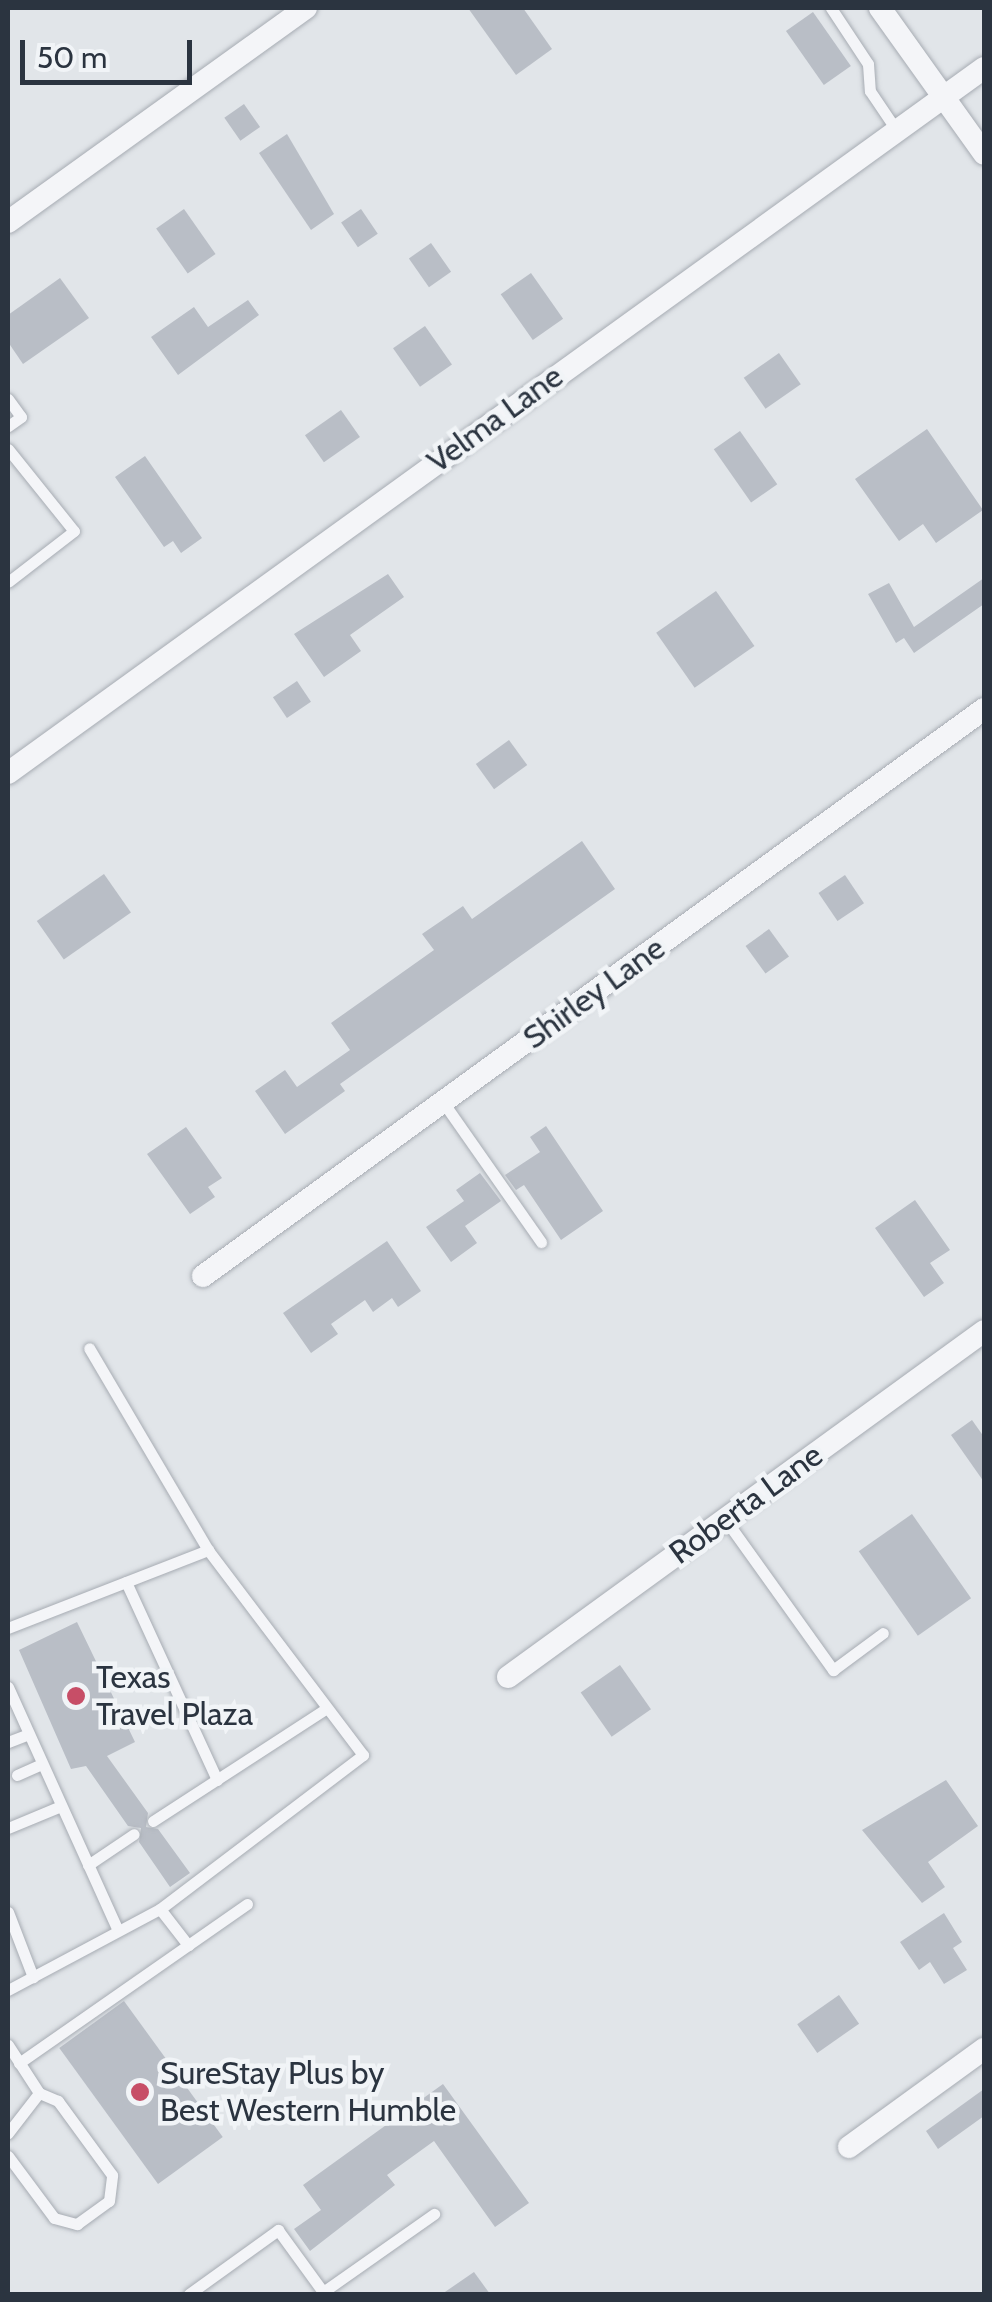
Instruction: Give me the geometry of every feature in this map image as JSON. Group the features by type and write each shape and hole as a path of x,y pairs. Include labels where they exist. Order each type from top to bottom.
{"street":[{"path":"8,222 306,8"},
{"path":"880,8 984,154"},
{"name":"Velma Lane","path":"8,773 984,68"},
{"name":"Shirley Lane","path":"203,1276 984,710"},
{"name":"Roberta Lane","path":"508,1676 984,1330"},
{"path":"849,2148 984,2049"}],"lane":[{"path":"831,8 868,64 870,91 897,131"},
{"path":"8,400 21,417 8,426"},
{"path":"8,449 74,531 8,582"},
{"path":"443,1102 541,1242"},
{"path":"8,1990 117,1928 160,1909 363,1755 208,1550 89,1348"},
{"path":"725,1519 832,1670 883,1633"},
{"path":"8,1628 208,1550"},
{"path":"126,1582 217,1780"},
{"path":"8,1687 12,1706 117,1928"},
{"path":"153,1821 327,1708"},
{"path":"8,1742 28,1734"},
{"path":"17,1775 42,1764"},
{"path":"8,1828 61,1806"},
{"path":"88,1865 134,1834"},
{"path":"19,2063 247,1904"},
{"path":"160,1909 188,1945"},
{"path":"8,1912 33,1977"},
{"path":"8,2044 40,2093 58,2100 112,2175 109,2201 77,2224 54,2218 8,2156"},
{"path":"8,2134 40,2093"},
{"path":"189,2294 278,2230 324,2292 434,2214"}],"building":[{"path":"468,8 523,8 552,49 516,75"},
{"path":"813,12 851,66 824,85 786,31"},
{"path":"244,104 260,127 240,141 224,118"},
{"path":"287,134 334,214 311,230 259,153"},
{"path":"184,209 216,254 188,274 156,229"},
{"path":"361,209 378,234 358,247 341,222"},
{"path":"431,243 451,272 429,287 409,258"},
{"path":"531,273 563,319 533,340 501,294"},
{"path":"60,278 89,318 23,364 8,342 8,315"},
{"path":"248,300 259,315 178,375 151,337 194,307 208,327"},
{"path":"425,326 452,365 420,387 393,348"},
{"path":"779,353 801,384 766,409 744,378"},
{"path":"341,410 360,437 324,462 305,435"},
{"path":"927,429 983,510 936,543 923,524 899,541 855,479"},
{"path":"740,431 777,484 751,503 714,449"},
{"path":"145,456 202,538 181,553 173,541 164,547 115,477"},
{"path":"388,574 404,597 350,635 361,651 324,677 294,634"},
{"path":"984,578 984,604 914,653 904,638 896,643 868,594 889,583 914,627"},
{"path":"716,591 754,646 695,688 656,633"},
{"path":"297,681 311,702 287,718 273,697"},
{"path":"509,740 527,765 494,789 476,764"},
{"path":"582,841 615,889 340,1084 345,1091 285,1134 255,1091 285,1070 297,1087 350,1050 331,1023 434,950 422,934 463,906 472,919"},
{"path":"104,874 131,913 64,960 37,921"},
{"path":"845,875 864,903 837,921 818,893"},
{"path":"769,929 789,957 766,974 746,946"},
{"path":"546,1126 603,1211 561,1240 524,1185 516,1190 505,1175 540,1152 530,1137"},
{"path":"186,1127 222,1178 208,1187 215,1197 190,1214 147,1154"},
{"path":"480,1173 501,1201 465,1226 477,1243 451,1262 426,1227 464,1201 456,1190"},
{"path":"915,1200 950,1250 930,1263 944,1283 924,1297 875,1228"},
{"path":"387,1241 421,1291 398,1307 392,1298 373,1312 365,1300 331,1324 338,1334 311,1353 283,1313"},
{"path":"972,1420 984,1437 984,1482 951,1435"},
{"path":"912,1514 971,1598 918,1636 859,1551"},
{"name":"Texas Travel Plaza","path":"77,1622 135,1742 107,1756 148,1813 146,1827 158,1829 190,1873 170,1887 139,1842 141,1828 128,1826 86,1766 71,1769 19,1650"},
{"path":"620,1665 651,1709 612,1737 581,1693"},
{"path":"946,1780 978,1826 928,1862 945,1887 922,1903 862,1830"},
{"path":"944,1913 962,1942 953,1948 967,1970 944,1984 930,1962 919,1970 900,1942"},
{"path":"839,1995 859,2024 817,2053 797,2024"},
{"name":"SureStay Plus by Best Western Humble","path":"124,2001 223,2137 158,2184 59,2048"},
{"path":"443,2084 529,2203 495,2227 434,2141 387,2175 395,2185 310,2251 294,2229 321,2210 303,2185"},
{"path":"984,2089 984,2116 938,2149 926,2131"},
{"path":"474,2272 490,2294 442,2294"}],"place":[{"name":"Texas Travel Plaza","path":"76,1696"},
{"name":"SureStay Plus by Best Western Humble","path":"140,2092"}]}
